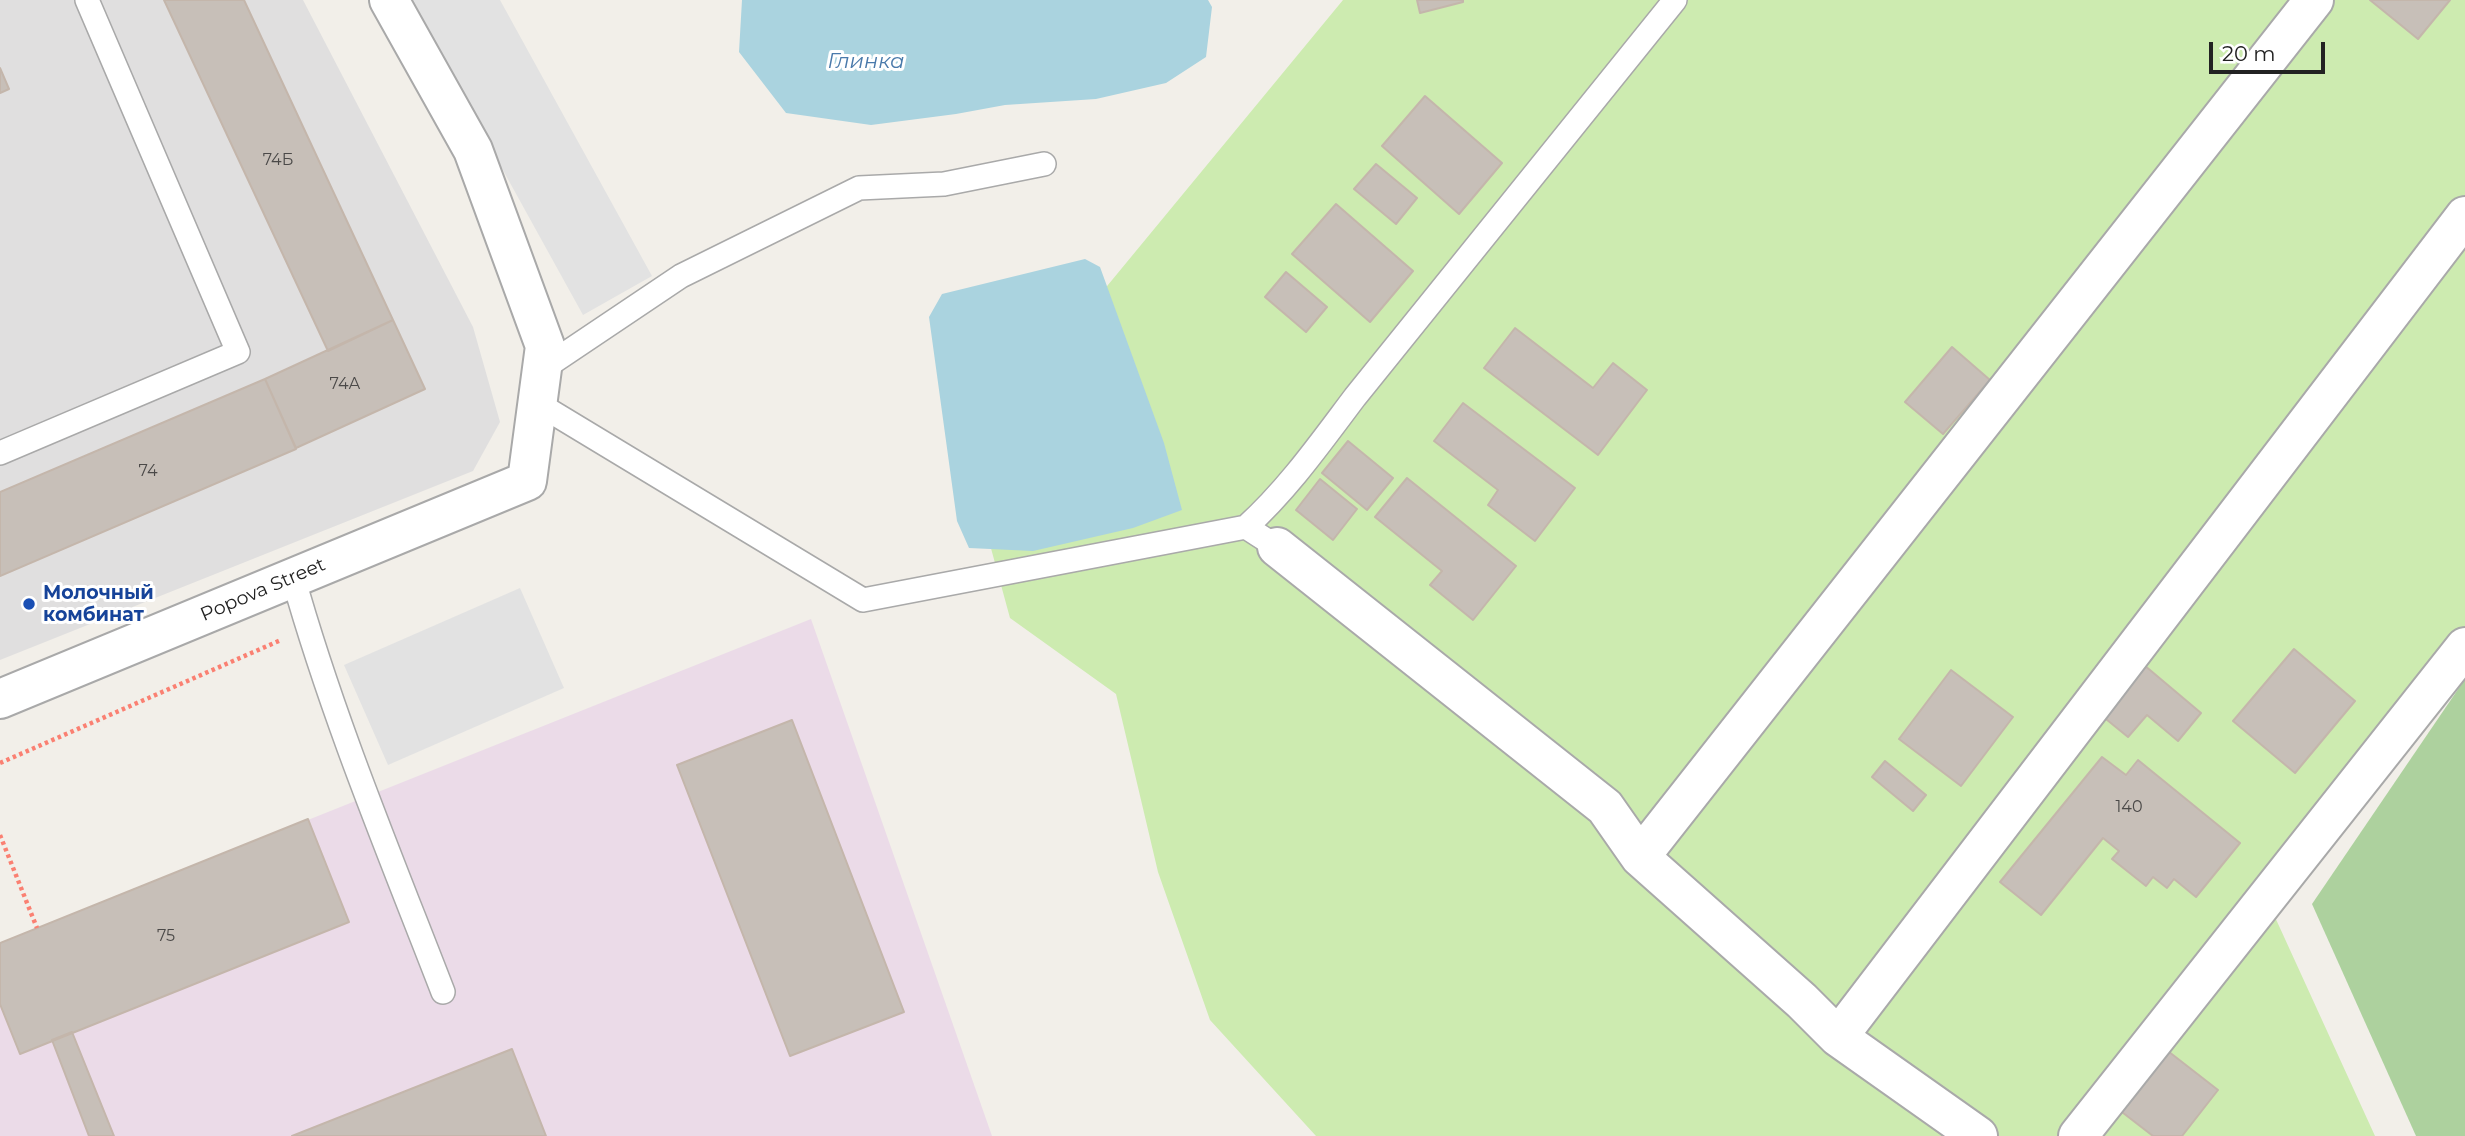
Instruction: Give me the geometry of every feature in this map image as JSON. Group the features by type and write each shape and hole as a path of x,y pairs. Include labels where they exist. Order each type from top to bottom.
{"street":[{"path":"389,0 473,150 545,346 539,387"},
{"path":"1640,857 2314,0"},
{"path":"1838,1037 2465,216"},
{"name":"Popova Street","path":"0,699 527,481 539,387"},
{"path":"1262,537 1605,807 1640,857 1802,1001 1838,1037 1978,1136"},
{"path":"2078,1136 2465,648"}],"lane":[{"path":"0,453 239,352 87,0"},
{"path":"1044,164 944,184 859,188 681,276 539,387 863,600 1262,537 1263,512 1305,464 1354,397 1675,0"},
{"path":"293,577 308,628 367,796 443,992"}],"path":[{"path":"0,763 308,628"},
{"path":"0,835 37,928"}],"shaded area":[{"path":"0,0 303,0 473,327 500,422 473,471 0,660"},
{"path":"409,0 500,0 652,276 583,315"},
{"path":"520,588 564,688 388,765 344,665"},
{"path":"811,619 992,1136 0,1136 0,943"}],"green space":[{"path":"1343,0 2465,0 2465,634 2269,904 2375,1136 1316,1136 1210,1020 1158,872 1116,694 1010,618 962,442 1070,331"},
{"path":"2465,679 2465,1136 2416,1136 2312,904"}],"water":[{"name":"Глинка","path":"742,0 1208,0 1212,7 1206,57 1166,83 1096,99 1005,105 871,125 786,113 739,52"},
{"path":"1085,259 1100,267 1164,443 1182,510 1133,528 1033,551 969,548 957,521 929,317 942,294"}],"building":[{"path":"164,0 244,0 393,320 328,351"},
{"path":"1417,0 1463,0 1463,2 1420,13"},
{"path":"2370,0 2450,0 2418,39"},
{"path":"0,68 9,89 0,93"},
{"path":"1425,96 1502,163 1459,214 1382,146"},
{"path":"1376,164 1417,198 1396,224 1354,189"},
{"path":"1336,204 1413,271 1370,322 1292,254"},
{"path":"1286,272 1327,307 1306,332 1265,297"},
{"path":"393,320 425,389 296,448 265,379"},
{"path":"1515,328 1593,388 1613,363 1647,390 1598,455 1484,368"},
{"path":"1952,347 1990,380 1943,434 1905,402"},
{"path":"265,379 296,449 0,576 0,492"},
{"path":"1463,403 1575,488 1535,541 1488,505 1498,490 1434,441"},
{"path":"1348,441 1393,478 1367,510 1322,473"},
{"path":"1407,478 1516,566 1473,620 1430,585 1442,571 1375,517"},
{"path":"1320,479 1357,509 1333,540 1296,510"},
{"path":"2294,649 2355,701 2295,773 2233,721"},
{"path":"2144,665 2201,713 2178,741 2147,715 2128,737 2101,715"},
{"path":"1951,670 2013,717 1961,786 1899,739"},
{"path":"792,720 904,1012 790,1056 677,765"},
{"path":"2102,757 2126,775 2138,760 2240,843 2196,897 2174,879 2167,888 2153,877 2146,886 2112,859 2119,851 2103,838 2041,915 2000,882"},
{"path":"1885,761 1926,795 1913,811 1872,777"},
{"path":"308,819 349,922 20,1054 0,1004 0,943"},
{"path":"72,1032 114,1136 89,1136 52,1040"},
{"path":"2164,1048 2218,1090 2182,1136 2153,1136 2118,1109"},
{"path":"512,1049 546,1136 292,1136"}],"place":[{"name":"Молочный комбинат","path":"29,604"}]}
